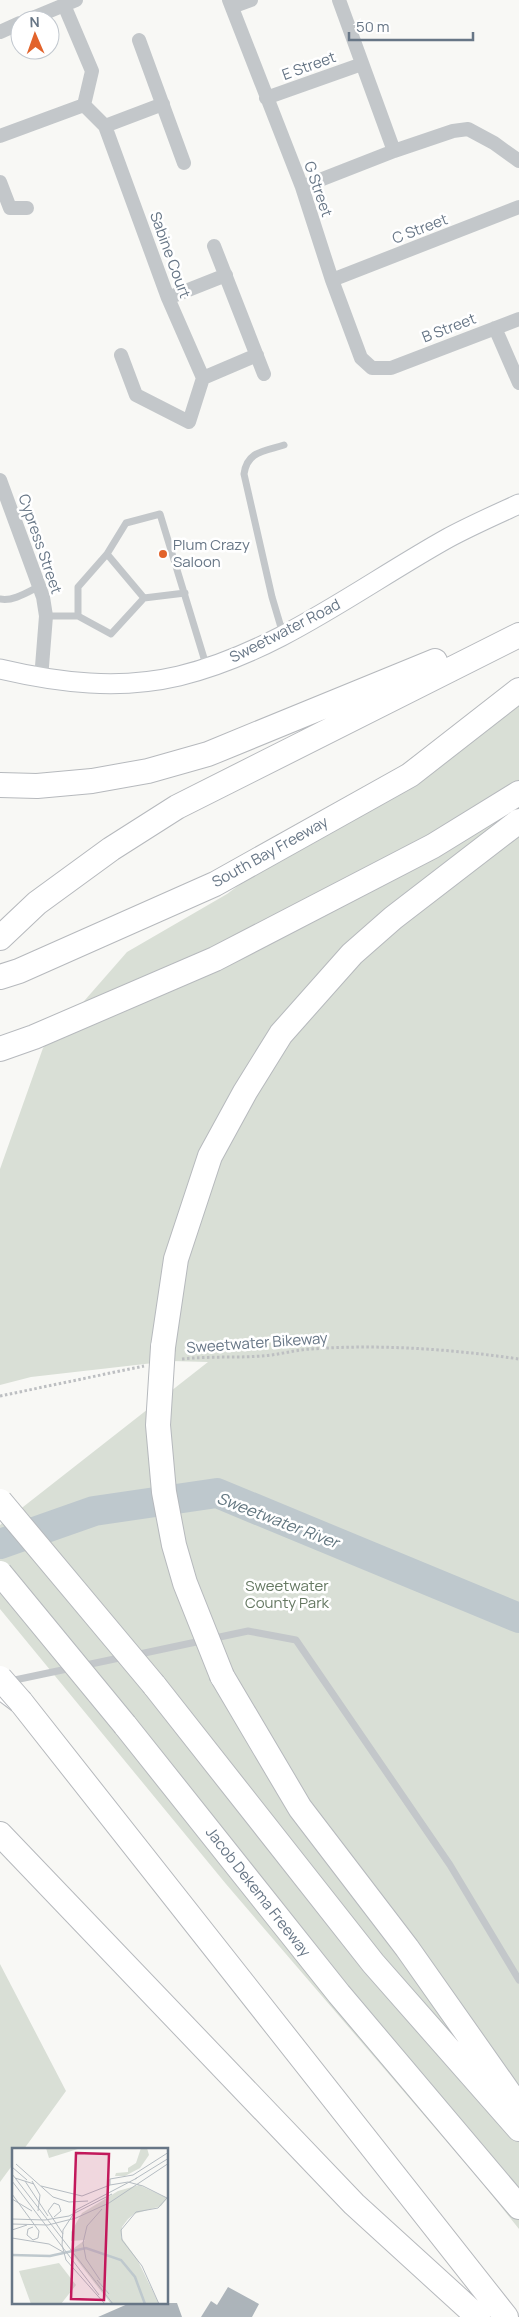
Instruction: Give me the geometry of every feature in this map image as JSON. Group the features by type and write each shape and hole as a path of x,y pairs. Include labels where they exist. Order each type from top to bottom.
{"highway":[{"path":"0,785 37,786 92,781 148,771 208,754 432,662 509,640"},
{"path":"0,938 37,903 111,849 177,807 509,640"},
{"name":"South Bay Freeway","path":"0,977 19,971 215,884 410,775 519,690"},
{"path":"0,1049 34,1037 215,960 433,846 519,793"},
{"path":"519,821 400,913 352,954 281,1034 245,1092 210,1156 176,1259 163,1358 158,1425 164,1492 174,1545 185,1583 222,1676 300,1808 407,1948 519,2107"},
{"path":"0,1501 154,1685 373,1963 519,2129"},
{"name":"Jacob Dekema Freeway","path":"0,1573 125,1725 338,1994 519,2207"},
{"path":"0,1678 21,1702 506,2317"},
{"path":"0,1685 21,1702"},
{"path":"0,1834 354,2204 478,2317"}],"main road":[{"name":"Sweetwater Road","path":"0,669 42,679 78,683 123,683 178,676 208,668 242,655 284,635 447,539 519,504"}],"street":[{"path":"231,3 251,0"},
{"path":"339,0 394,151"},
{"path":"0,136 84,105 92,71 70,3 53,10"},
{"name":"G Street","path":"231,3 302,188 332,280 361,358 372,368 391,368"},
{"path":"138,40 184,163"},
{"name":"E Street","path":"266,98 362,64"},
{"path":"106,126 163,104"},
{"name":"Sabine Court","path":"84,105 106,126 168,298 203,378"},
{"path":"302,188 394,151 453,131 468,129 494,142 519,161"},
{"path":"0,182 10,208 27,208"},
{"name":"C Street","path":"332,280 519,207"},
{"path":"214,246 264,374"},
{"path":"168,298 226,275"},
{"name":"B Street","path":"391,368 519,319"},
{"path":"495,328 519,383"},
{"path":"121,355 136,396 189,422 203,378 257,355"},
{"name":"Cypress Street","path":"0,480 38,587 46,616 42,679"}],"lane":[{"path":"284,445 252,456 246,463 244,474 272,597 284,635"},
{"path":"78,616 78,587 107,554 126,523 160,514 208,668"},
{"path":"107,554 144,598"},
{"path":"0,599 4,600 23,595 38,587"},
{"path":"46,616 78,616 111,634 144,598 185,593"},
{"path":"0,1685 248,1631 296,1640 450,1865 519,1980"}],"path":[{"name":"Sweetwater Bikeway","path":"0,1396 163,1358 277,1355 310,1349 381,1348 437,1350 519,1360"}],"green space":[{"name":"Sweetwater County Park","path":"519,683 519,2229 483,2184 226,1884 0,1609 0,1525 208,1362 171,1361 31,1377 0,1385 0,1169 43,1048 127,952 227,894 438,738"},
{"path":"0,1964 66,2091 25,2148 12,2148 12,2166 0,2182"}],"building":[{"path":"228,2287 259,2304 252,2317 201,2317 211,2301 217,2305"},
{"path":"177,2303 182,2317 98,2317 128,2304"}],"waterway":[{"name":"Sweetwater River","path":"0,1544 94,1511 217,1493 519,1618"}],"place":[{"name":"Plum Crazy Saloon","path":"163,554"}]}
